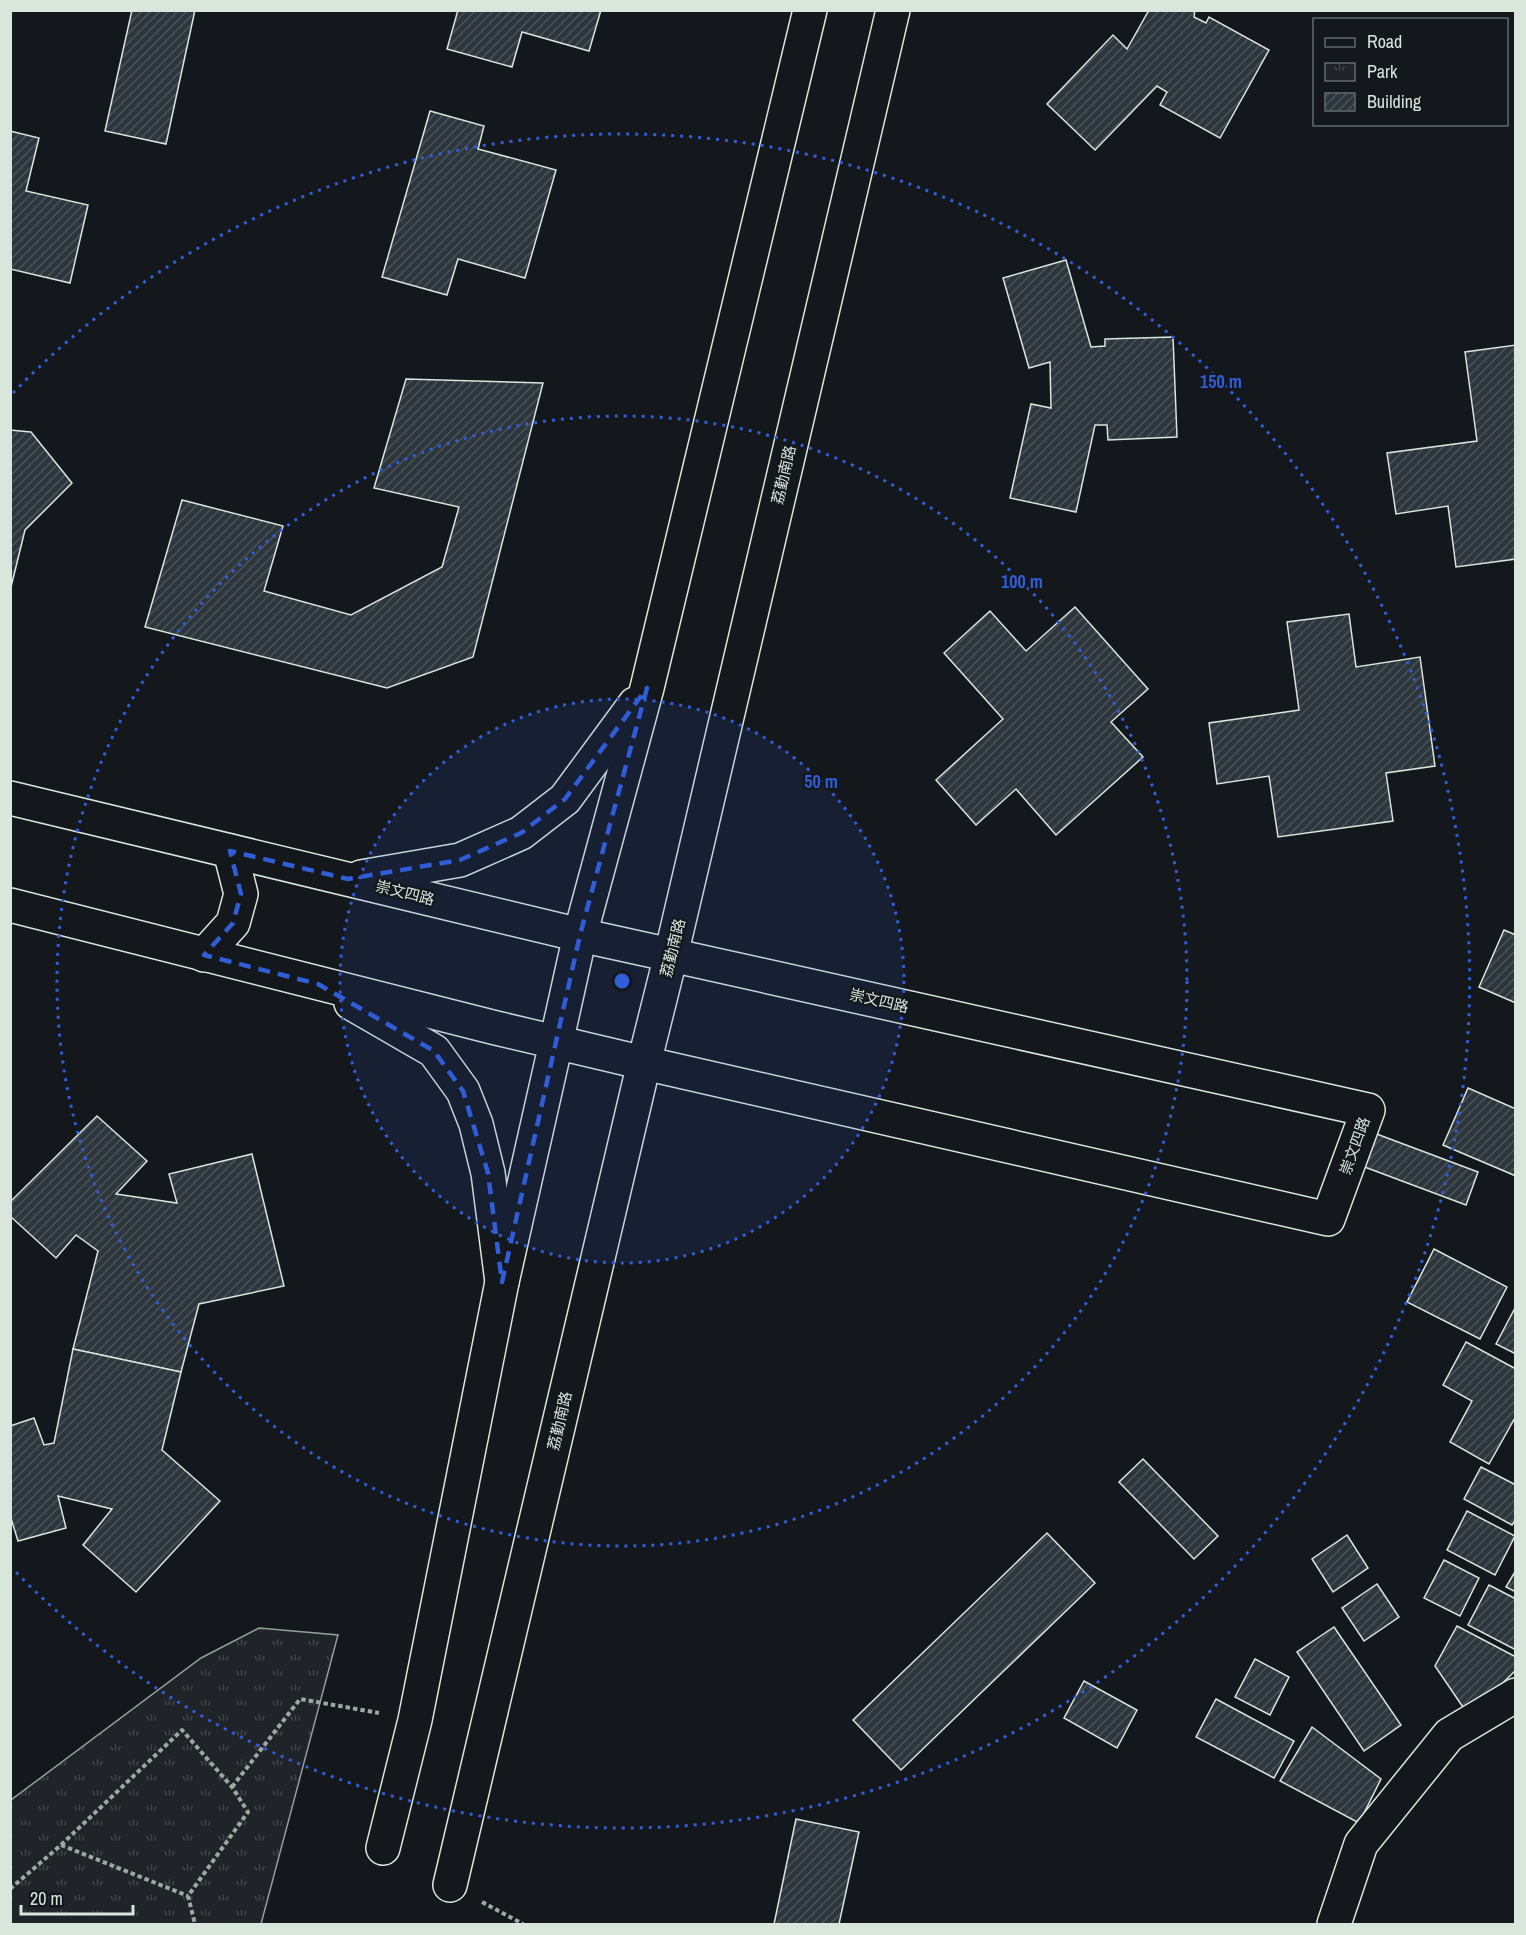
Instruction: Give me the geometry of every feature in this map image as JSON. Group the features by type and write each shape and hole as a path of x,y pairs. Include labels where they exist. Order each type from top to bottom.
{"main road":[{"path":"383,1848 415,1720 502,1282 580,935 647,688 810,10"},
{"name":"荔勤南路","path":"450,1885 893,10"},
{"path":"348,879 460,860 521,833 565,799 647,688"},
{"name":"崇文四路","path":"10,798 580,935 1368,1110 1328,1219 556,1043 10,905"},
{"path":"204,955 233,923 241,894 230,850"},
{"path":"318,984 434,1051 463,1091 476,1124 488,1173 502,1282"},
{"path":"1334,1924 1361,1844 1449,1735 1515,1695"}],"path":[{"path":"232,1787 300,1699 415,1720"},
{"path":"10,1889 61,1845 182,1730 232,1787 248,1812 188,1896 195,1924"},
{"path":"61,1845 188,1896"}],"highlighted area":[{"path":"647,688 580,935 502,1282 488,1173 463,1091 434,1051 318,984 204,955 233,923 241,894 230,851 348,879 460,860 521,833 565,799"}],"green space":[{"path":"259,1628 338,1635 261,1924 11,1924 11,1800 201,1658"}],"building":[{"path":"132,10 195,10 166,144 105,131"},
{"path":"458,10 601,10 589,51 522,32 512,67 447,49"},
{"path":"1149,10 1195,10 1194,17 1206,23 1209,17 1269,50 1220,138 1160,105 1167,92 1157,86 1095,150 1047,104 1113,35 1127,49"},
{"path":"430,111 484,126 478,149 556,170 525,278 458,259 447,295 382,277"},
{"path":"10,131 39,138 26,191 88,205 70,283 10,269"},
{"path":"1066,260 1091,347 1105,346 1105,339 1173,337 1177,437 1108,440 1107,425 1095,425 1076,512 1010,498 1031,404 1051,408 1050,362 1029,368 1003,278"},
{"path":"1516,345 1516,559 1456,567 1448,506 1396,514 1387,453 1477,441 1465,352"},
{"path":"406,379 543,383 473,657 387,688 145,627 182,500 283,526 264,591 351,615 442,567 459,507 374,488"},
{"path":"10,430 31,432 72,483 25,530 10,591"},
{"path":"1075,607 1148,689 1111,722 1143,757 1056,835 1016,789 976,825 936,780 1003,719 944,653 990,611 1026,651"},
{"path":"1349,614 1356,667 1420,657 1435,766 1386,773 1393,821 1278,837 1269,776 1217,784 1209,723 1299,710 1287,622"},
{"path":"1504,930 1516,935 1516,1003 1479,987"},
{"path":"1468,1088 1516,1109 1516,1176 1443,1145"},
{"path":"97,1116 147,1161 116,1194 177,1203 169,1174 252,1154 284,1286 199,1304 181,1372 73,1349 98,1251 76,1235 56,1258 10,1216 10,1202"},
{"path":"1374,1133 1478,1172 1466,1205 1362,1166"},
{"path":"1434,1249 1507,1287 1480,1339 1407,1302"},
{"path":"1516,1306 1516,1354 1496,1344"},
{"path":"1466,1342 1516,1369 1516,1416 1489,1464 1450,1442 1472,1401 1443,1385"},
{"path":"73,1349 181,1372 162,1450 220,1501 136,1592 83,1545 112,1509 58,1496 66,1528 18,1541 10,1515 10,1426 34,1418 44,1445 54,1443"},
{"path":"1143,1459 1218,1536 1194,1559 1119,1482"},
{"path":"1481,1467 1516,1485 1516,1519 1512,1525 1464,1499"},
{"path":"1467,1511 1515,1536 1495,1575 1447,1550"},
{"path":"1047,1533 1095,1583 901,1770 853,1720"},
{"path":"1347,1535 1368,1568 1333,1592 1312,1559"},
{"path":"1444,1560 1479,1578 1460,1616 1424,1598"},
{"path":"1516,1570 1516,1592 1506,1587"},
{"path":"1377,1584 1399,1617 1364,1641 1342,1608"},
{"path":"1489,1585 1516,1599 1516,1650 1468,1625"},
{"path":"1457,1626 1516,1657 1516,1670 1469,1716 1435,1666"},
{"path":"1334,1627 1401,1725 1364,1751 1297,1652"},
{"path":"1255,1659 1289,1677 1270,1715 1235,1697"},
{"path":"1084,1681 1137,1710 1117,1748 1064,1718"},
{"path":"1216,1699 1294,1741 1274,1778 1196,1737"},
{"path":"1312,1727 1381,1779 1359,1823 1280,1781"},
{"path":"796,1819 859,1832 839,1924 774,1924"}]}
